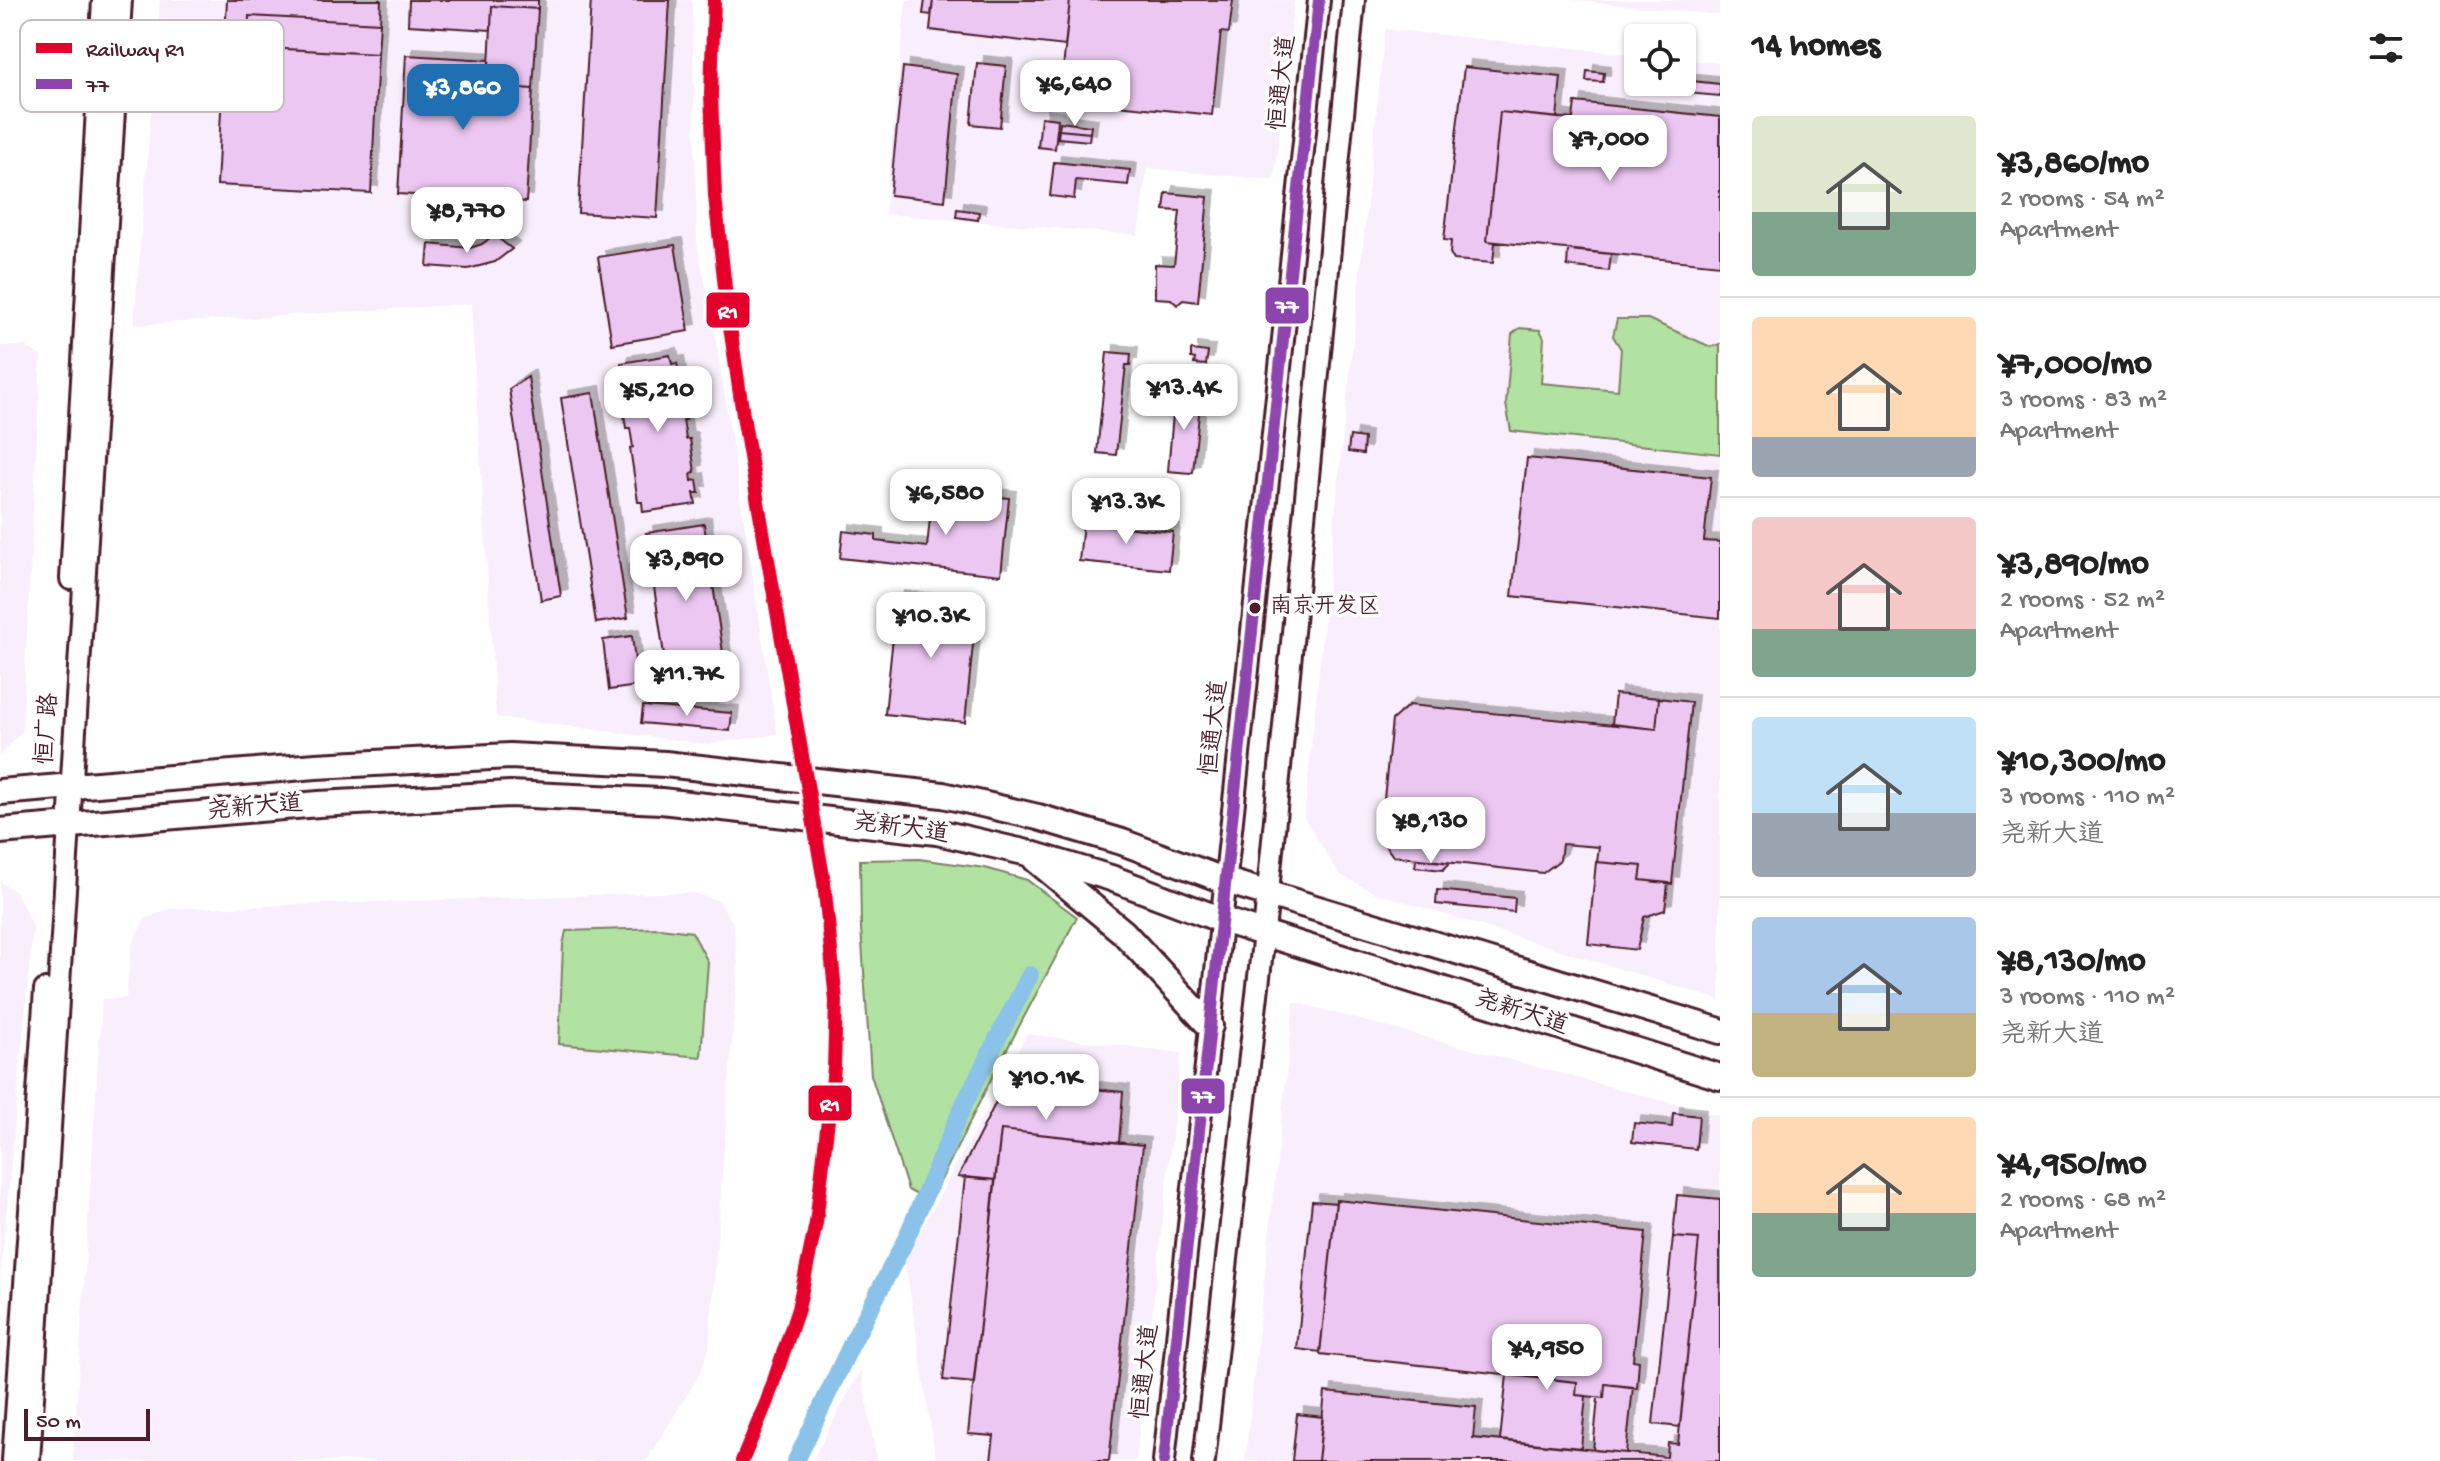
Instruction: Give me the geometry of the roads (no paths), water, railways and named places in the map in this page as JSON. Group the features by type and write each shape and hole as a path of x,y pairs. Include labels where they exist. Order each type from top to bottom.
{"main road":[{"name":"恒广路","path":"102,20 103,0"},
{"name":"恒广路","path":"120,20 121,0"},
{"name":"恒通大道","path":"1164,1461 1319,0"},
{"path":"1204,1461 1264,933 1354,0"},
{"name":"恒广路","path":"29,1461 98,112"},
{"name":"恒广路","path":"65,787 113,112"},
{"name":"尧新大道","path":"0,792 447,758 538,757 665,764 943,795 1038,817 1122,842 1226,881 1720,1031"},
{"name":"尧新大道","path":"0,831 449,796 579,796 661,801 937,832 1028,853 1111,878 1222,920 1720,1077"},
{"name":"恒广路","path":"13,1461 63,826"},
{"path":"1028,853 1123,932 1210,1026"}],"waterway":[{"path":"796,1461 905,1241 964,1104 1030,975"}],"rail line":[{"name":"R1","path":"714,0 711,94 715,196 727,306 744,422 824,882 836,1001 834,1068 816,1223 798,1309 767,1401 742,1461"}],"place":[{"name":"南京开发区","path":"1255,608"}]}
